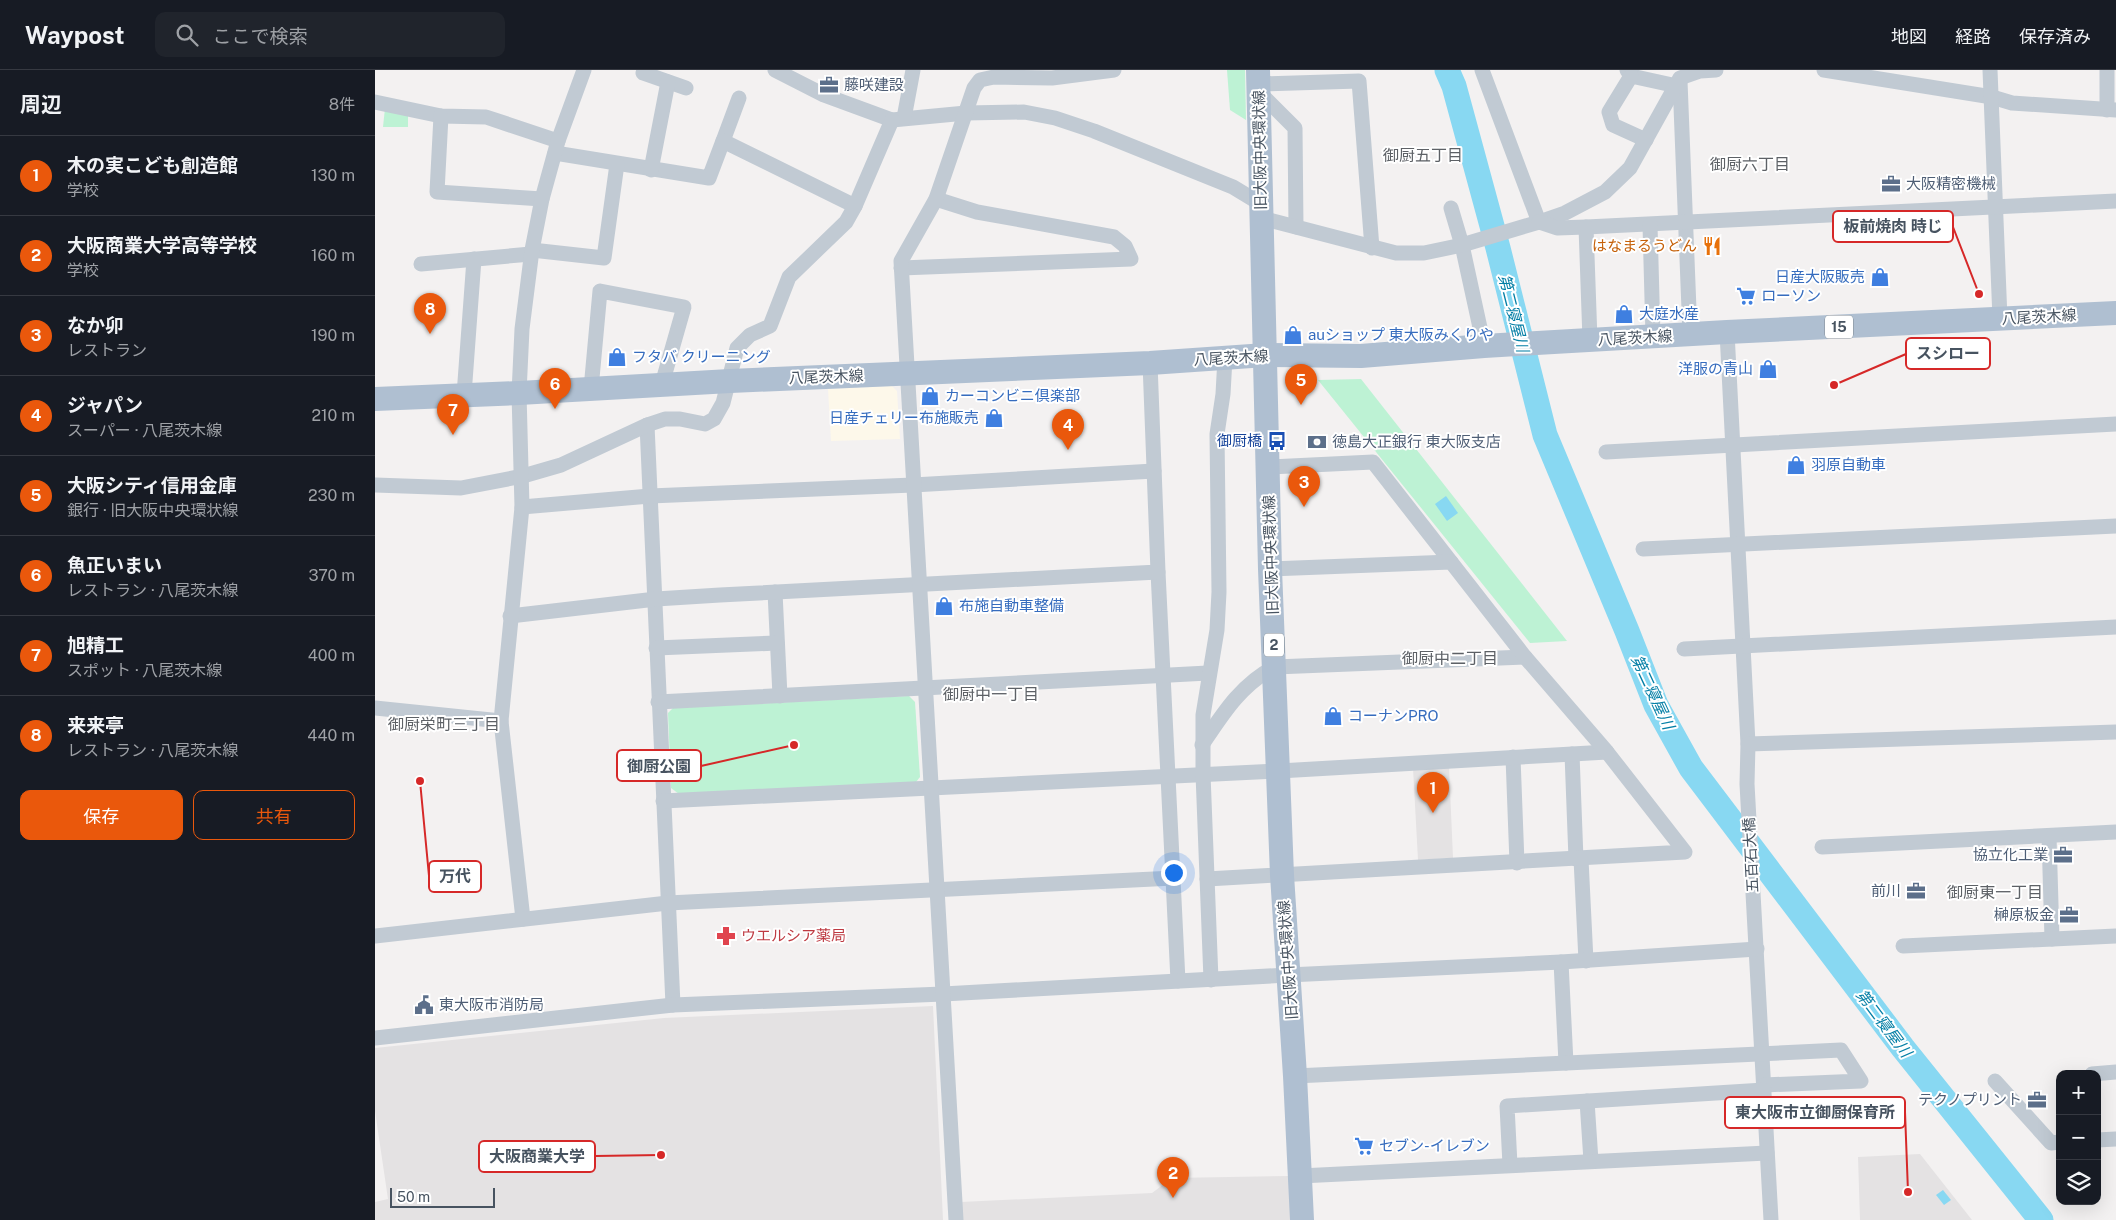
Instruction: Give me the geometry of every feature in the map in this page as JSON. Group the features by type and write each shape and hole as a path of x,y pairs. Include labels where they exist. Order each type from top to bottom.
{"main road":[{"name":"旧大阪中央環状線","path":"1258,82 1271,568 1282,875 1302,1220"},
{"name":"八尾茨木線","path":"375,399 519,393 661,384 1150,363 1266,355 1361,356 1484,346 1653,336 2116,313"}],"street":[{"path":"523,918 501,721 522,507 523,476 519,393 522,329 531,252 542,199 557,147 584,70"},
{"path":"645,70 643,73 686,88"},
{"path":"375,486 461,488 523,476 561,465 647,425 665,419 705,424 714,420 723,403 737,348 750,335 770,326 789,277 846,222 898,119 913,70"},
{"path":"956,1220 901,261 936,199 974,88 980,80 994,77 1052,78 1114,70"},
{"path":"1482,70 1539,222"},
{"path":"1646,140 1613,125 1609,112 1629,73 1678,78 1701,71 1716,70"},
{"path":"1824,70 1992,97 2012,103 2111,110 2107,70"},
{"path":"1990,70 2000,319"},
{"path":"783,71 824,94 898,119 965,113 1025,112 1055,118 1094,131 1233,187 1261,211 1296,227 1396,253 1424,253 1462,245 1565,213 1605,192 1630,168 1678,78"},
{"path":"1678,78 1690,335"},
{"path":"1258,82 1359,81 1372,248"},
{"path":"651,170 668,82"},
{"path":"1258,82 1295,128 1296,227"},
{"path":"375,102 441,116 486,117 557,147 617,164 709,178 739,98"},
{"path":"441,116 437,192 542,199"},
{"path":"723,141 855,206"},
{"path":"421,264 531,252 604,258 617,164"},
{"path":"901,268 1131,259 1125,246 1114,237 977,212 936,199"},
{"path":"1539,222 1557,228 1650,225 1685,221 2116,202"},
{"path":"1451,208 1462,245 1484,346"},
{"path":"1650,225 1653,336"},
{"path":"1586,227 1590,340"},
{"path":"464,395 474,259"},
{"path":"591,389 600,291 684,307 661,384"},
{"name":"五百石大橋","path":"1727,332 1743,646 1747,784 1771,1220"},
{"path":"1211,980 1202,746 1203,715 1208,673 1217,630 1219,592 1217,434 1223,394 1225,358"},
{"path":"1150,363 1167,776 1174,878 1178,981"},
{"path":"1606,452 2116,424"},
{"path":"647,425 673,1005"},
{"path":"1207,880 1685,852 1607,752 1525,657 1373,462 1268,467"},
{"path":"522,507 650,496 913,485 1154,471"},
{"path":"1643,550 2116,526"},
{"path":"1271,568 1451,562"},
{"path":"510,616 656,600 1158,572"},
{"path":"775,592 779,696"},
{"path":"1683,649 2116,627"},
{"path":"656,648 777,643"},
{"path":"1202,746 1223,713 1239,694 1261,674 1275,667 1525,657"},
{"path":"658,702 1208,673"},
{"path":"375,708 501,721"},
{"path":"1747,744 2116,732"},
{"path":"663,801 1279,771 1607,752"},
{"path":"1572,754 1586,961"},
{"path":"1513,757 1517,863"},
{"path":"1822,847 2116,832"},
{"path":"2049,836 2052,939"},
{"path":"375,936 668,903 1174,878"},
{"path":"1903,946 2116,936"},
{"path":"375,1038 673,1005 943,994 1586,961 1757,950"},
{"path":"1561,962 1566,1063"},
{"path":"1295,1076 1841,1050 1861,1081 1507,1106 1510,1165"},
{"path":"2101,1073 2116,1072"},
{"path":"1995,1081 2051,1143 2056,1142"},
{"path":"1587,1101 1591,1161"},
{"path":"2101,1140 2116,1139"},
{"path":"1300,1176 1767,1153"}],"shaded area":[{"path":"892,386 897,391 900,439 831,441 828,389"},
{"path":"1449,766 1453,858 1418,860 1413,768"},
{"path":"933,1006 943,1220 375,1220 375,1202 388,1199 375,1111 375,1048 664,1018"},
{"path":"1920,1154 1972,1220 1860,1220 1858,1157"},
{"path":"1289,1176 1291,1220 962,1220 961,1202 1152,1193 1172,1178"}],"green space":[{"path":"1227,70 1245,70 1246,120 1230,110"},
{"path":"385,108 408,112 408,127 383,127"},
{"path":"1361,379 1567,641 1530,643 1318,380"},
{"path":"909,696 915,702 920,777 916,782 679,794 671,788 668,713 673,708"}],"water":[{"path":"1446,496 1458,513 1447,521 1435,504"},
{"path":"1943,1190 1951,1200 1944,1205 1936,1195"}],"waterway":[{"name":"第二寝屋川","path":"1447,70 1454,86 1498,248 1545,435 1656,705 1691,768 1903,1048 2041,1220"}],"place":[{"name":"藤咲建設","path":"829,85"},
{"name":"大阪精密機械","path":"1891,184"},
{"name":"はなまるうどん","path":"1712,246"},
{"name":"日産大阪販売","path":"1880,277"},
{"name":"板前焼肉 時じ","path":"1979,294"},
{"name":"ローソン","path":"1746,296"},
{"name":"大庭水産","path":"1624,314"},
{"name":"来来亭","path":"430,334"},
{"name":"auショップ 東大阪みくりや","path":"1293,335"},
{"name":"フタバ クリーニング","path":"617,357"},
{"name":"洋服の青山","path":"1768,369"},
{"name":"スシロー","path":"1834,385"},
{"name":"カーコンビニ倶楽部","path":"930,396"},
{"name":"大阪シティ信用金庫","path":"1301,405"},
{"name":"魚正いまい","path":"555,409"},
{"name":"日産チェリー布施販売","path":"994,418"},
{"name":"旭精工","path":"453,435"},
{"name":"御厨橋","path":"1277,441"},
{"name":"徳島大正銀行 東大阪支店","path":"1317,442"},
{"name":"ジャパン","path":"1068,450"},
{"name":"羽原自動車","path":"1796,465"},
{"name":"なか卯","path":"1304,507"},
{"name":"布施自動車整備","path":"944,606"},
{"name":"コーナンPRO","path":"1333,716"},
{"name":"御厨公園","path":"794,745"},
{"name":"万代","path":"420,781"},
{"name":"木の実こども創造館","path":"1433,813"},
{"name":"協立化工業","path":"2063,855"},
{"name":"前川","path":"1916,891"},
{"name":"榊原板金","path":"2069,915"},
{"name":"ウエルシア薬局","path":"726,936"},
{"name":"東大阪市消防局","path":"424,1005"},
{"name":"テクノプリント","path":"2037,1100"},
{"name":"セブン-イレブン","path":"1364,1146"},
{"name":"大阪商業大学","path":"661,1155"},
{"name":"東大阪市立御厨保育所","path":"1908,1192"},
{"name":"大阪商業大学高等学校","path":"1173,1198"}],"district":[{"name":"御厨五丁目","path":"1423,155"},
{"name":"御厨六丁目","path":"1750,164"},
{"name":"御厨中二丁目","path":"1450,658"},
{"name":"御厨中一丁目","path":"991,694"},
{"name":"御厨栄町三丁目","path":"444,724"},
{"name":"御厨東一丁目","path":"1995,892"}]}
